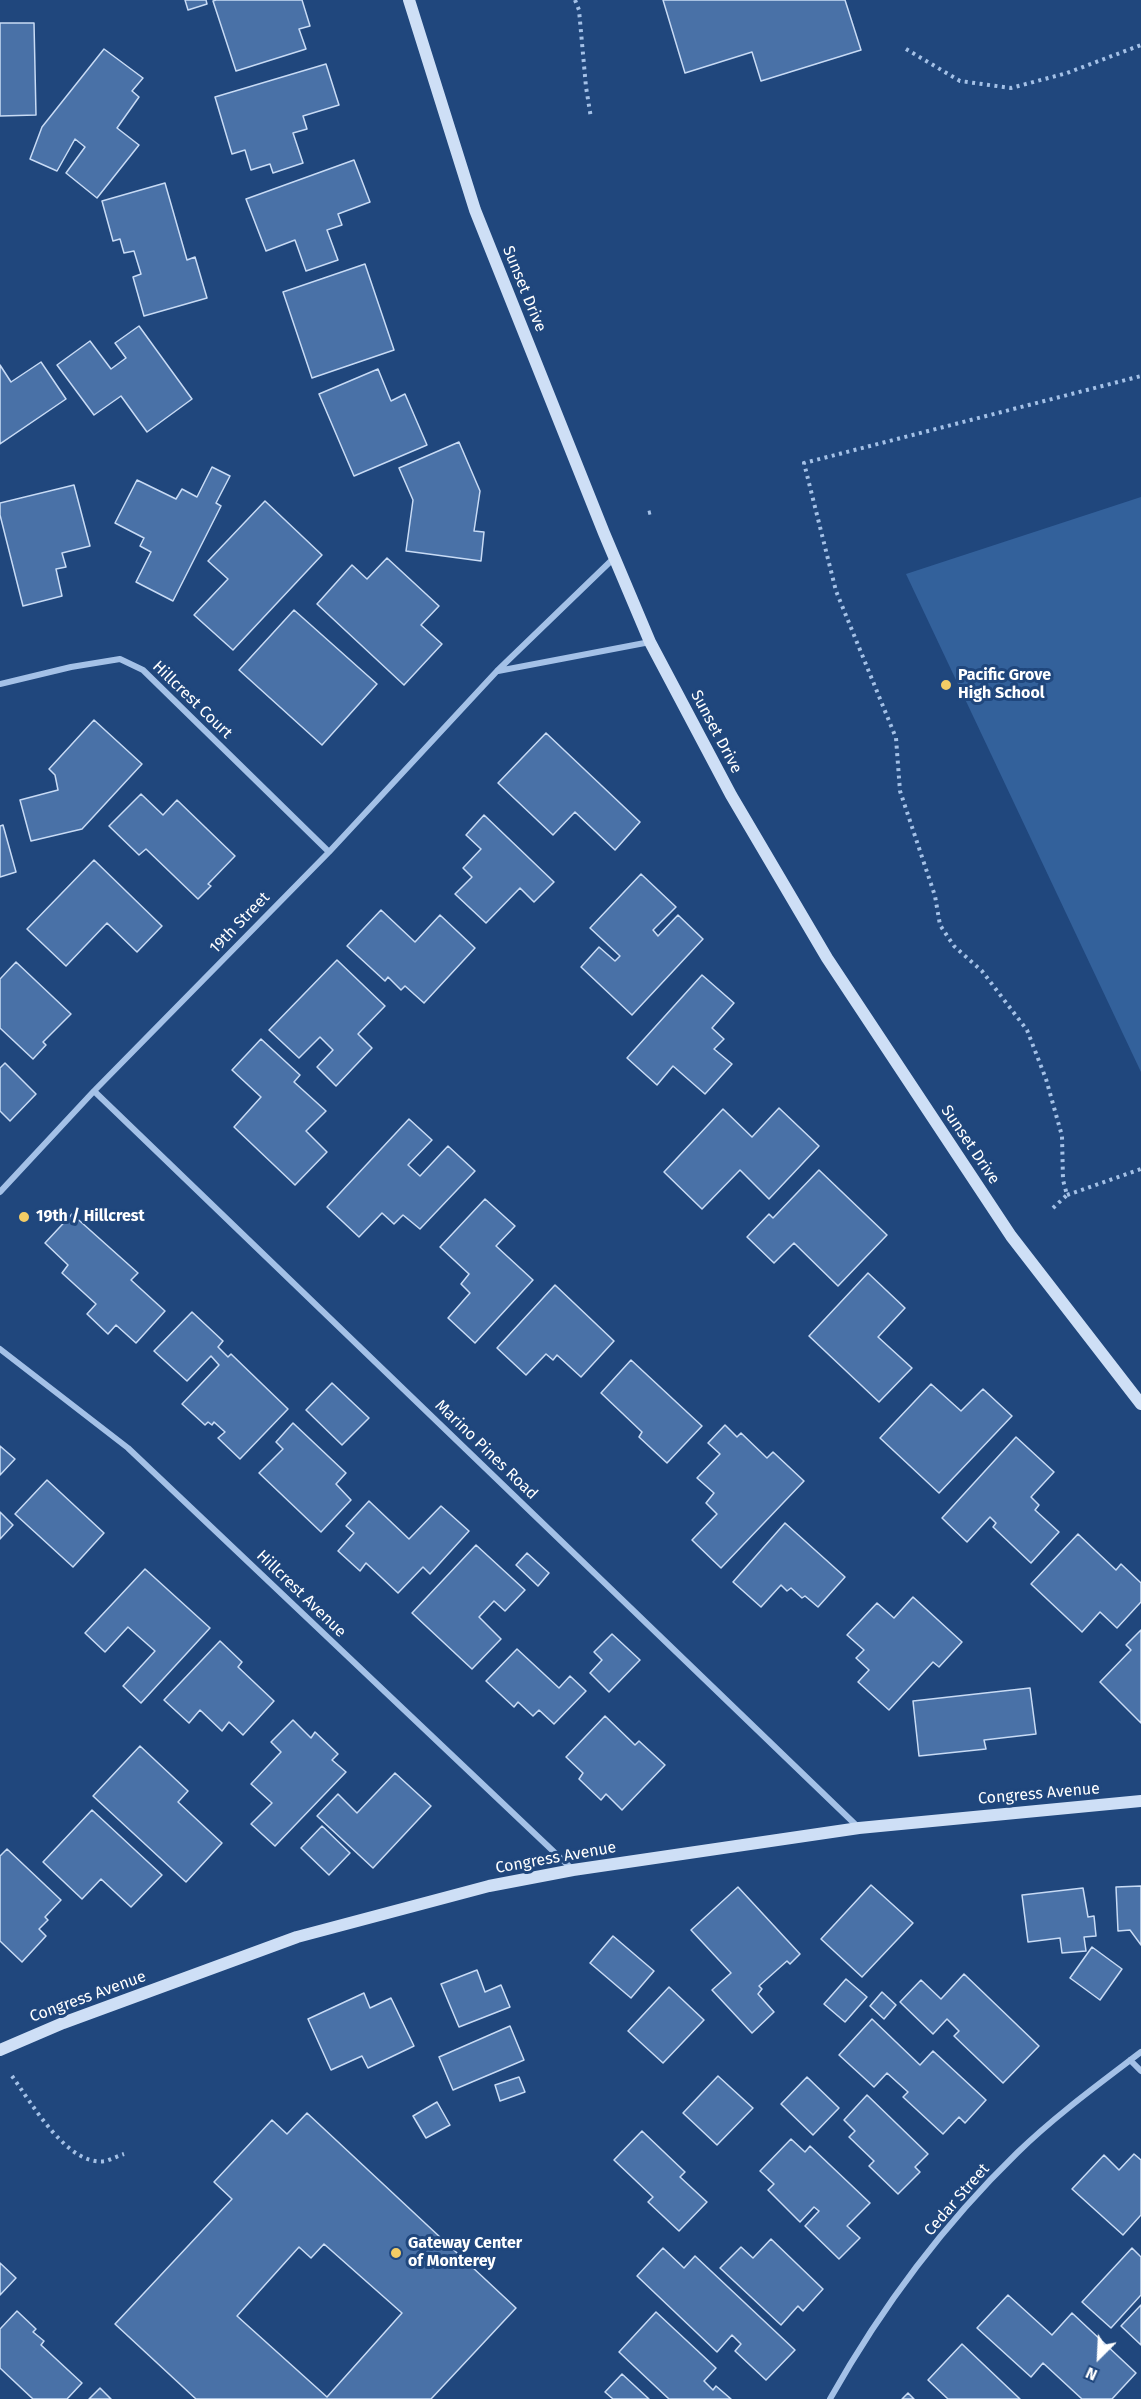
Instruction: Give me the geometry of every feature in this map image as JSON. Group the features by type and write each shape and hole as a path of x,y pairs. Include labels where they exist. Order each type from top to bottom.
{"main road":[{"name":"Sunset Drive","path":"409,0 475,210 614,558 650,642 731,795 827,958 1011,1236 1141,1404"},
{"name":"Congress Avenue","path":"0,2050 63,2024 297,1937 489,1886 573,1870 859,1828 1141,1801"}],"street":[{"name":"19th Street","path":"0,1192 94,1091 329,852 497,671 614,558"},
{"path":"497,671 650,642"},
{"name":"Hillcrest Court","path":"0,684 71,667 120,659 143,670 329,852"},
{"name":"Marino Pines Road","path":"94,1091 859,1828"},
{"name":"Hillcrest Avenue","path":"0,1349 128,1448 573,1870"},
{"name":"Cedar Street","path":"830,2399 852,2360 943,2233 1018,2152 1060,2114 1141,2052"},
{"path":"1130,2061 1141,2071"}],"path":[{"path":"575,0 579,10 585,87 591,118"},
{"path":"906,50 960,81 1011,88 1067,73 1141,45"},
{"path":"1067,1196 1063,1180 1062,1136 1046,1079 1027,1030 982,971 954,946 940,925 935,896 900,791 896,738 836,591 804,463 1141,376"},
{"path":"1053,1208 1067,1196 1141,1169"},
{"path":"12,2076 56,2135 73,2151 88,2160 105,2161 124,2154"}],"shaded area":[{"path":"1141,497 1141,1072 906,574"}],"building":[{"path":"185,0 206,0 207,4 188,10"},
{"path":"302,0 310,26 299,29 306,49 236,71 213,1"},
{"path":"663,0 845,0 861,50 761,81 752,52 685,73"},
{"path":"0,23 34,23 36,115 0,116"},
{"path":"104,49 143,78 132,91 139,97 117,128 139,145 97,198 66,173 85,147 75,139 57,171 30,159 42,127"},
{"path":"326,64 339,105 303,116 307,129 293,133 303,163 273,173 270,164 251,170 245,150 232,154 215,97"},
{"path":"354,160 370,202 338,214 342,225 327,230 338,260 306,271 295,240 266,251 246,199"},
{"path":"165,183 187,260 195,257 207,298 144,316 133,277 141,274 134,251 124,253 120,239 113,241 102,201"},
{"path":"365,264 394,350 312,378 283,292"},
{"path":"139,326 192,399 147,432 121,396 94,415 57,365 90,341 111,369 126,358 115,343"},
{"path":"41,362 66,399 0,444 0,365 11,382"},
{"path":"378,369 391,401 405,394 427,445 354,476 319,394"},
{"path":"459,442 480,491 474,531 484,532 481,561 406,551 413,500 399,468"},
{"path":"212,467 230,476 216,503 221,506 173,601 136,582 151,552 140,546 144,538 115,523 137,480 176,499 182,489 197,497"},
{"path":"74,485 90,546 62,553 66,567 56,569 62,596 23,606 0,515 0,503"},
{"path":"265,501 322,555 233,650 194,615 228,579 208,561"},
{"path":"387,558 439,606 421,625 442,644 404,685 317,604 352,565 367,579"},
{"path":"294,610 377,684 322,745 239,670"},
{"path":"94,720 142,764 82,829 31,841 20,800 58,790 55,775 49,769"},
{"path":"546,733 640,822 615,850 575,812 553,835 498,783"},
{"path":"141,794 163,815 177,800 235,856 208,884 211,886 198,899 146,849 139,855 109,826"},
{"path":"484,815 554,882 534,902 520,888 486,923 455,894 472,877 463,868 481,849 466,835"},
{"path":"3,825 16,872 0,877 0,826"},
{"path":"94,860 162,926 137,952 107,923 66,966 27,929"},
{"path":"641,874 676,907 653,930 658,936 678,915 703,939 632,1015 581,967 599,947 615,961 620,956 590,928"},
{"path":"381,910 415,942 440,915 475,948 424,1003 405,986 401,990 388,977 385,981 347,946"},
{"path":"337,960 385,1006 358,1034 372,1048 336,1086 317,1067 333,1050 320,1037 299,1058 269,1030"},
{"path":"16,962 71,1014 43,1042 46,1045 33,1059 0,1028 0,979"},
{"path":"702,975 734,1003 712,1028 724,1039 714,1049 732,1064 705,1094 673,1066 657,1085 627,1058"},
{"path":"261,1039 300,1075 294,1082 326,1111 306,1131 327,1152 295,1185 234,1127 261,1097 232,1070"},
{"path":"5,1063 36,1094 10,1121 0,1111 0,1068"},
{"path":"779,1108 819,1146 769,1199 740,1170 702,1209 664,1172 723,1109 752,1137"},
{"path":"409,1119 432,1140 408,1165 420,1176 448,1146 475,1171 420,1229 403,1215 394,1224 382,1213 359,1237 327,1207"},
{"path":"819,1170 887,1235 838,1286 794,1243 774,1263 747,1237 769,1214 773,1218"},
{"path":"485,1199 515,1226 496,1246 533,1280 475,1343 448,1318 470,1293 461,1284 469,1274 440,1247"},
{"path":"72,1214 138,1273 131,1280 165,1311 136,1343 116,1325 108,1334 87,1314 96,1304 62,1273 68,1265 45,1243"},
{"path":"868,1273 905,1308 878,1337 912,1368 879,1402 809,1336"},
{"path":"555,1285 614,1341 581,1377 557,1355 553,1360 546,1354 526,1375 497,1348"},
{"path":"192,1312 223,1341 218,1347 228,1357 231,1354 288,1409 240,1459 218,1438 225,1432 214,1422 212,1425 208,1422 205,1425 182,1404 219,1365 211,1356 187,1381 154,1351"},
{"path":"631,1360 702,1426 667,1463 639,1437 642,1432 601,1393"},
{"path":"332,1383 369,1418 342,1445 306,1410"},
{"path":"931,1384 961,1411 983,1389 1012,1416 939,1493 880,1438"},
{"path":"293,1423 346,1473 336,1484 351,1500 321,1532 259,1473 283,1449 276,1442"},
{"path":"725,1425 737,1437 741,1433 767,1458 773,1452 804,1481 721,1568 692,1540 717,1514 706,1503 714,1493 697,1478 720,1454 708,1443"},
{"path":"1016,1437 1054,1472 1031,1497 1039,1505 1035,1510 1059,1532 1031,1563 993,1527 996,1523 990,1517 967,1542 942,1518"},
{"path":"0,1446 15,1459 0,1475"},
{"path":"47,1480 104,1533 73,1567 15,1514"},
{"path":"369,1501 409,1539 441,1506 469,1531 430,1574 423,1567 398,1593 366,1563 360,1571 338,1551 354,1533 346,1526"},
{"path":"0,1512 13,1525 0,1539"},
{"path":"785,1523 845,1577 818,1607 805,1596 802,1598 791,1588 787,1591 781,1585 761,1607 733,1582"},
{"path":"1078,1534 1116,1570 1121,1564 1141,1583 1141,1602 1117,1628 1100,1612 1082,1632 1031,1584"},
{"path":"476,1545 525,1590 505,1611 494,1601 479,1617 501,1639 472,1669 412,1613"},
{"path":"527,1553 549,1573 538,1586 516,1565"},
{"path":"145,1569 210,1628 141,1703 123,1686 155,1651 128,1627 105,1652 85,1633"},
{"path":"913,1597 962,1642 939,1667 933,1662 889,1710 858,1682 869,1670 856,1658 864,1650 847,1635 877,1603 894,1618"},
{"path":"1141,1630 1141,1723 1100,1682 1131,1650 1126,1645"},
{"path":"612,1634 640,1660 609,1692 590,1673 602,1660 594,1652"},
{"path":"220,1641 242,1662 238,1667 274,1701 243,1735 229,1722 222,1731 200,1710 189,1723 164,1700"},
{"path":"517,1649 559,1688 570,1676 586,1691 554,1724 539,1710 533,1716 518,1702 514,1707 486,1681"},
{"path":"1030,1688 1036,1734 984,1740 986,1749 919,1756 913,1701"},
{"path":"605,1716 635,1745 639,1741 665,1765 622,1810 606,1794 601,1800 579,1779 583,1773 566,1757"},
{"path":"293,1720 311,1738 315,1732 338,1754 332,1760 346,1772 275,1846 251,1824 272,1803 251,1784 281,1752 271,1742"},
{"path":"140,1746 188,1791 178,1802 222,1843 186,1882 93,1796"},
{"path":"395,1773 431,1806 373,1868 317,1816 338,1794 357,1813"},
{"path":"92,1810 162,1875 131,1907 101,1879 82,1899 43,1862"},
{"path":"322,1826 350,1853 329,1875 301,1848"},
{"path":"7,1849 61,1900 45,1917 48,1920 39,1929 46,1936 22,1962 0,1941 0,1856"},
{"path":"871,1885 913,1923 862,1977 821,1939"},
{"path":"1141,1886 1141,1945 1130,1930 1118,1931 1116,1887"},
{"path":"738,1887 800,1954 790,1964 787,1961 759,1986 762,1989 758,1994 774,2012 752,2033 712,1990 731,1973 691,1930"},
{"path":"1083,1888 1088,1917 1094,1916 1096,1936 1084,1937 1086,1951 1062,1953 1060,1938 1028,1942 1022,1895"},
{"path":"613,1936 654,1971 631,1998 590,1963"},
{"path":"1092,1947 1122,1969 1100,2000 1070,1978"},
{"path":"477,1970 485,1992 501,1985 510,2007 459,2027 441,1984"},
{"path":"964,1974 1039,2046 1003,2083 954,2036 959,2031 947,2019 933,2034 900,2002 921,1980 941,1999"},
{"path":"846,1979 867,1997 845,2022 824,2004"},
{"path":"669,1987 704,2020 663,2063 628,2031"},
{"path":"882,1992 896,2005 884,2019 870,2006"},
{"path":"364,1993 370,2008 391,1998 414,2046 368,2068 362,2056 331,2070 308,2019"},
{"path":"872,2019 920,2065 933,2051 986,2100 965,2123 959,2117 943,2134 903,2097 908,2092 887,2073 874,2087 839,2055"},
{"path":"510,2026 524,2060 453,2090 439,2057"},
{"path":"718,2076 753,2108 717,2145 683,2113"},
{"path":"519,2077 525,2092 500,2101 495,2085"},
{"path":"807,2077 839,2108 813,2135 781,2104"},
{"path":"867,2095 928,2154 915,2167 920,2172 898,2194 869,2166 874,2161 849,2137 855,2131 844,2120"},
{"path":"437,2102 450,2125 426,2138 413,2116"},
{"name":"Gateway Center of Monterey","path":"307,2113 516,2308 431,2399 196,2399 115,2324 232,2199 214,2182 272,2120 287,2134","holes":["324,2244 402,2313 327,2397 237,2316 299,2247 311,2258"]},
{"path":"642,2131 685,2172 680,2177 707,2202 679,2231 648,2202 653,2197 614,2160"},
{"path":"791,2139 805,2152 810,2146 870,2203 847,2226 860,2238 839,2259 805,2226 819,2211 814,2207 800,2222 768,2190 774,2184 760,2171"},
{"path":"1134,2154 1141,2160 1141,2215 1123,2235 1072,2189 1104,2155 1119,2170"},
{"path":"771,2239 823,2289 803,2311 798,2306 781,2325 720,2268 741,2247 753,2258"},
{"path":"663,2248 684,2268 695,2256 795,2350 766,2380 735,2351 741,2344 732,2335 717,2352 637,2276"},
{"path":"1132,2248 1141,2257 1141,2295 1111,2328 1082,2302"},
{"path":"0,2263 16,2278 0,2295"},
{"path":"1008,2295 1052,2335 1072,2313 1136,2373 1112,2399 1082,2399 1043,2363 1031,2377 977,2328"},
{"path":"1141,2305 1141,2345 1121,2326"},
{"path":"17,2311 36,2329 33,2332 44,2341 41,2345 82,2383 67,2399 33,2399 0,2368 0,2329"},
{"path":"656,2312 716,2368 704,2381 713,2390 716,2386 731,2399 669,2399 619,2352"},
{"path":"962,2344 1020,2399 948,2399 928,2380"},
{"path":"622,2374 649,2399 613,2399 605,2392"},
{"path":"100,2388 111,2399 89,2399"},
{"path":"908,2393 914,2399 902,2399"}],"place":[{"name":"Pacific Grove High School","path":"946,685"},
{"name":"19th / Hillcrest","path":"24,1217"},
{"name":"Gateway Center of Monterey","path":"396,2253"}]}
